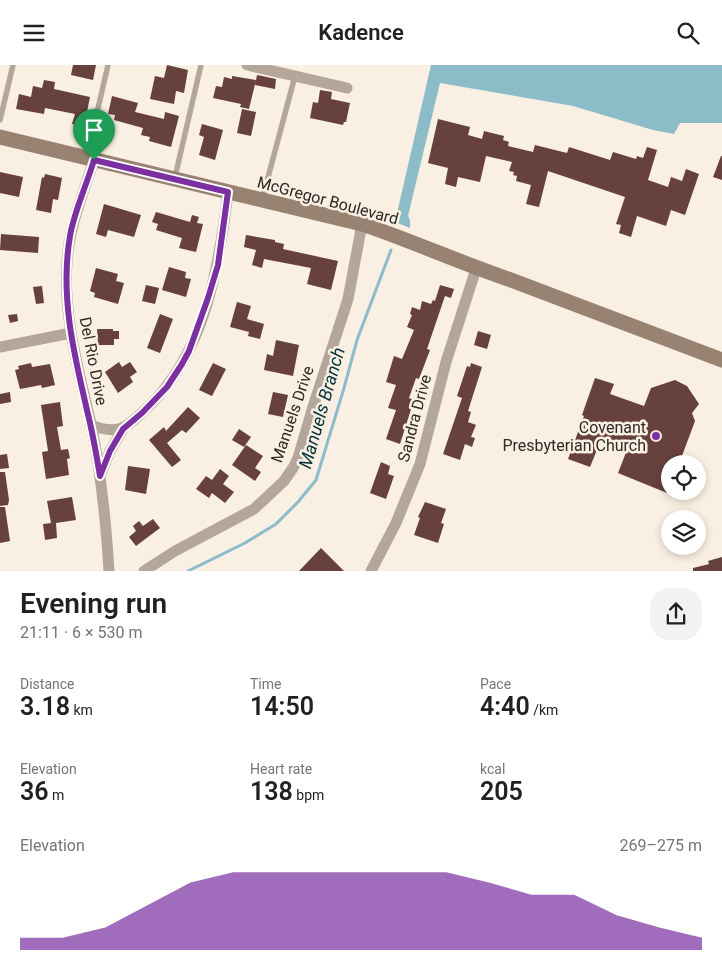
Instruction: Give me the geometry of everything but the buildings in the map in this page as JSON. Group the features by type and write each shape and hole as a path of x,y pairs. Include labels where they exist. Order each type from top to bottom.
{"main road":[{"name":"McGregor Boulevard","path":"0,137 362,224 395,235 476,269 518,282 722,360"}],"street":[{"path":"247,65 347,88"},
{"name":"Del Rio Drive","path":"90,159 70,234 66,277 67,309 100,476 109,571"},
{"path":"100,476 110,451 123,429 142,413 167,387 189,351 218,265 228,192"},
{"name":"Manuels Drive","path":"144,571 175,551 254,509 284,481 293,468 298,458 348,299 362,224"},
{"name":"Sandra Drive","path":"371,571 396,523 420,464 446,362 476,269"},
{"path":"0,347 71,333"},
{"path":"91,425 109,430 123,429"}],"lane":[{"path":"0,121 14,65"},
{"path":"90,159 108,65"},
{"path":"174,180 200,65"},
{"path":"262,200 295,76"}],"water":[{"path":"431,65 722,65 722,123 680,123 674,134 653,130 573,106 440,83 408,216 410,228 395,222"}],"waterway":[{"name":"Manuels Branch","path":"188,571 245,543 276,524 316,480 357,340 391,250"}],"place":[{"name":"Covenant Presbyterian Church","path":"656,436"}],"route":[{"path":"94,160 228,192 218,265 189,351 167,387 142,413 123,429 110,451 100,476 71,333 67,309 66,277 70,234 94,160"}]}
